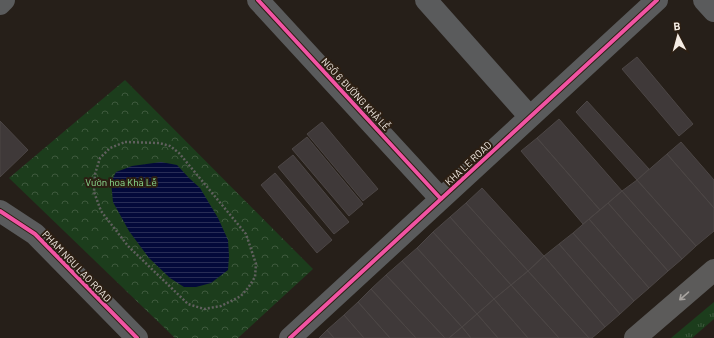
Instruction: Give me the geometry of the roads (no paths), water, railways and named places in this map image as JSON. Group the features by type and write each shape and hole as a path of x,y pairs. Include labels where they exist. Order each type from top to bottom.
{"main road":[{"path":"635,338 714,270"}],"street":[{"path":"0,4 4,0"},
{"name":"NGÕ 6 ĐƯỜNG KHẢ LỄ","path":"258,0 441,199"},
{"path":"426,0 530,117"},
{"name":"KHA LE ROAD","path":"290,338 657,0"},
{"path":"704,0 714,12"},
{"name":"PHAM NGU LAO ROAD","path":"0,212 35,234 137,338"}],"park label":[{"name":"Vườn hoa Khả Lễ","path":"121,182"}]}
